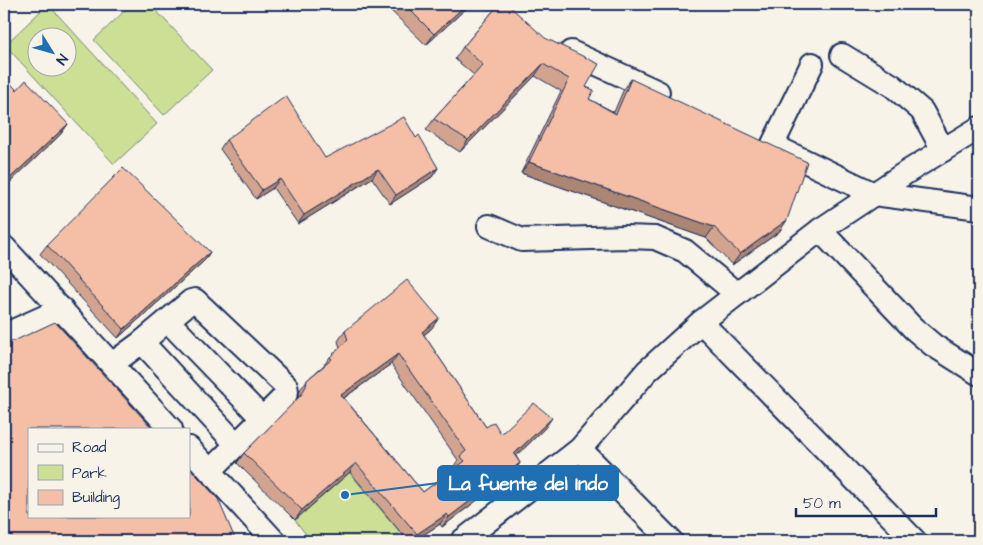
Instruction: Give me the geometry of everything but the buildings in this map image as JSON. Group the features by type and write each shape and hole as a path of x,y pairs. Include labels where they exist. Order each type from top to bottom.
{"street":[{"path":"555,44 672,99"},
{"path":"842,55 892,86 922,111 944,150"},
{"path":"812,64 762,141 874,194 979,208"},
{"path":"467,540 580,449 648,371 700,322 820,230 907,172 979,128"},
{"path":"489,226 522,240 655,238 685,251 737,294"},
{"path":"820,230 913,328 933,345 979,374"},
{"path":"4,247 170,428"},
{"path":"112,364 142,342 190,301 195,300 200,302 286,386 285,396 210,471"},
{"path":"4,335 62,310"},
{"path":"168,321 262,418"},
{"path":"700,322 915,541"},
{"path":"142,342 236,444"},
{"path":"190,449 274,541"},
{"path":"580,449 671,541"}],"green space":[{"path":"48,4 70,28 28,28 28,70 5,45"},
{"path":"132,4 150,4 212,70 164,115 94,40"},
{"path":"78,37 157,124 114,164 35,78 78,78"},
{"path":"348,471 400,532 386,541 311,541 295,520"}],"place":[{"name":"La fuente del Indo","path":"345,495"}]}
